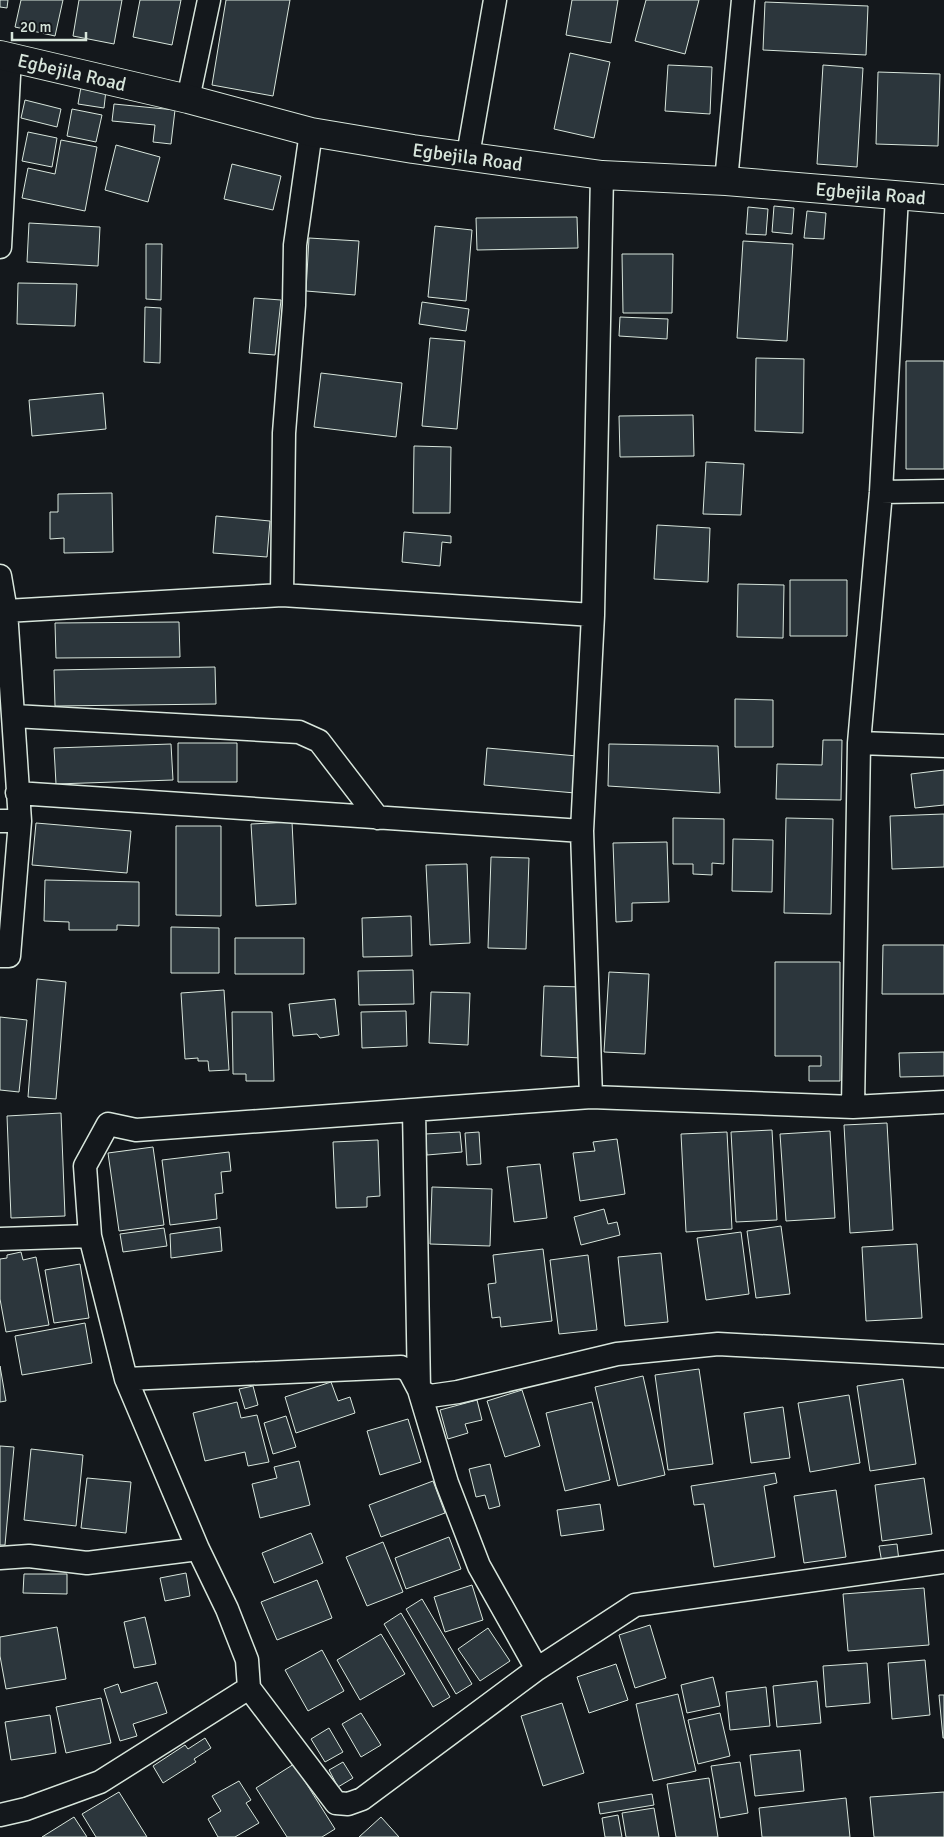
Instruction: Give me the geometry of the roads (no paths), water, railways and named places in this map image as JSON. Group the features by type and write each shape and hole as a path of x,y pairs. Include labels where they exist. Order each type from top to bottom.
{"street":[{"path":"188,99 209,0"},
{"path":"468,155 495,0"},
{"path":"726,181 744,0"},
{"path":"0,246 5,56"},
{"name":"Egbejila Road","path":"5,56 188,99 311,132 414,149 602,175 726,181 944,199"},
{"path":"282,595 284,433 294,305 295,245 311,132"},
{"path":"591,1097 582,831 593,615 602,175"},
{"path":"853,1107 859,743 881,492 897,196"},
{"path":"881,492 944,491"},
{"path":"0,576 6,611 18,794 10,821 10,956 0,956"},
{"path":"6,611 282,595 593,615"},
{"path":"14,716 299,732 319,741 378,818"},
{"path":"859,743 944,746"},
{"path":"18,794 582,831"},
{"path":"944,1102 853,1107 591,1097 136,1130 108,1124 85,1166 90,1236 126,1380 198,1549 227,1609 247,1660 249,1688 336,1803 348,1804 362,1798 537,1668 635,1605 944,1562"},
{"path":"414,1110 419,1390"},
{"path":"0,1239 90,1236"},
{"path":"419,1390 430,1396 458,1392 617,1354 718,1344 944,1356"},
{"path":"126,1380 401,1367 409,1371 419,1390 447,1483 479,1566 537,1668"},
{"path":"0,1558 29,1556 87,1562 198,1549"},
{"path":"0,1815 26,1809 100,1782 249,1688"}]}
